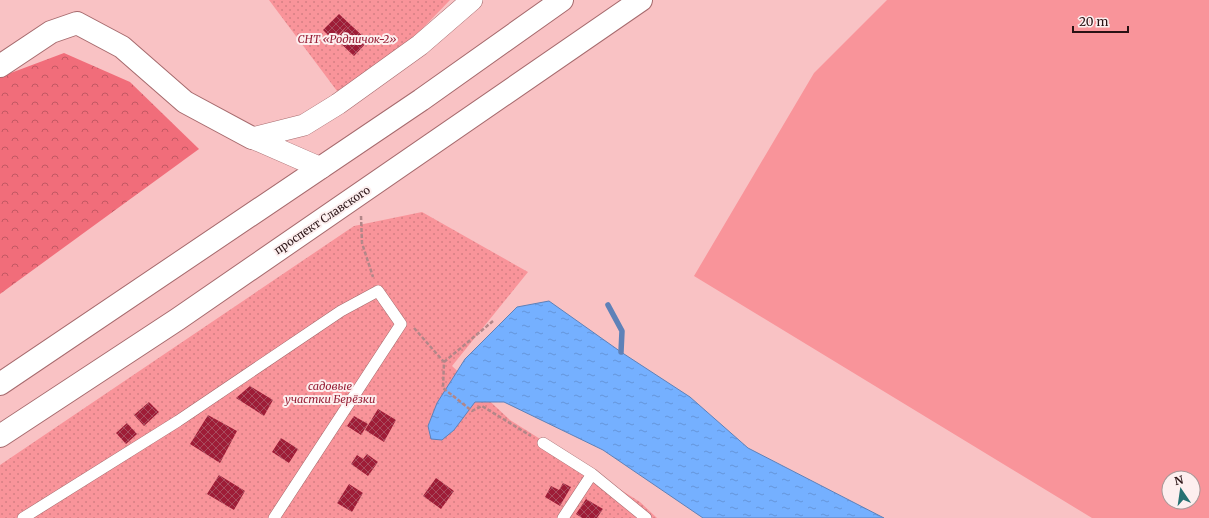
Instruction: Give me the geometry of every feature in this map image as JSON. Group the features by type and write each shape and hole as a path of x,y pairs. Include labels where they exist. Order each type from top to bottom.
{"main road":[{"path":"0,384 421,100 562,0"},
{"name":"проспект Славского","path":"0,436 178,319 642,0"},
{"path":"0,66 52,32 77,23 122,47 185,102 252,138"}],"street":[{"path":"252,138 304,125 338,104 420,45 472,0"},
{"path":"252,138 321,168"}],"lane":[{"path":"23,518 178,421 342,311 378,291 401,324 274,518"},
{"path":"543,444 592,474 646,518"},
{"path":"563,518 592,474"}],"path":[{"path":"351,201 361,217 362,243 378,291"},
{"path":"493,321 444,362 442,388 472,411 482,406 543,444"},
{"path":"401,324 408,322 444,362"}],"green space":[{"name":"СНТ «Родничок-2»","path":"269,0 450,0 397,55 337,91"},
{"path":"887,0 1209,0 1209,518 1092,518 694,276 814,73"},
{"path":"64,53 130,82 199,149 0,294 0,77"},
{"name":"садовые участки Берёзки","path":"422,212 528,272 452,366 510,420 640,502 657,518 0,518 0,465 354,226"}],"water":[{"path":"549,301 621,352 690,397 748,448 884,518 703,518 603,450 504,402 475,402 454,430 442,440 431,439 428,426 437,403 465,359 517,307"}],"building":[{"path":"339,14 368,41 354,56 336,39 348,25 333,40 323,30"},
{"path":"250,386 273,400 264,416 236,398"},
{"path":"149,402 159,412 144,426 134,415"},
{"path":"378,409 396,420 384,442 365,430"},
{"path":"208,415 237,431 220,463 190,444"},
{"path":"354,416 368,424 361,435 347,426"},
{"path":"127,423 137,434 126,444 116,433"},
{"path":"281,438 298,449 289,463 272,452"},
{"path":"367,454 378,462 368,476 351,464 357,455 363,459"},
{"path":"219,475 245,491 234,510 207,494"},
{"path":"436,478 454,491 441,509 423,496"},
{"path":"563,483 571,487 560,506 545,497 551,486 559,490"},
{"path":"349,484 363,493 352,512 337,503"},
{"path":"586,499 603,509 597,518 582,518 576,514"}],"waterway":[{"path":"608,305 622,331 621,352"}]}
